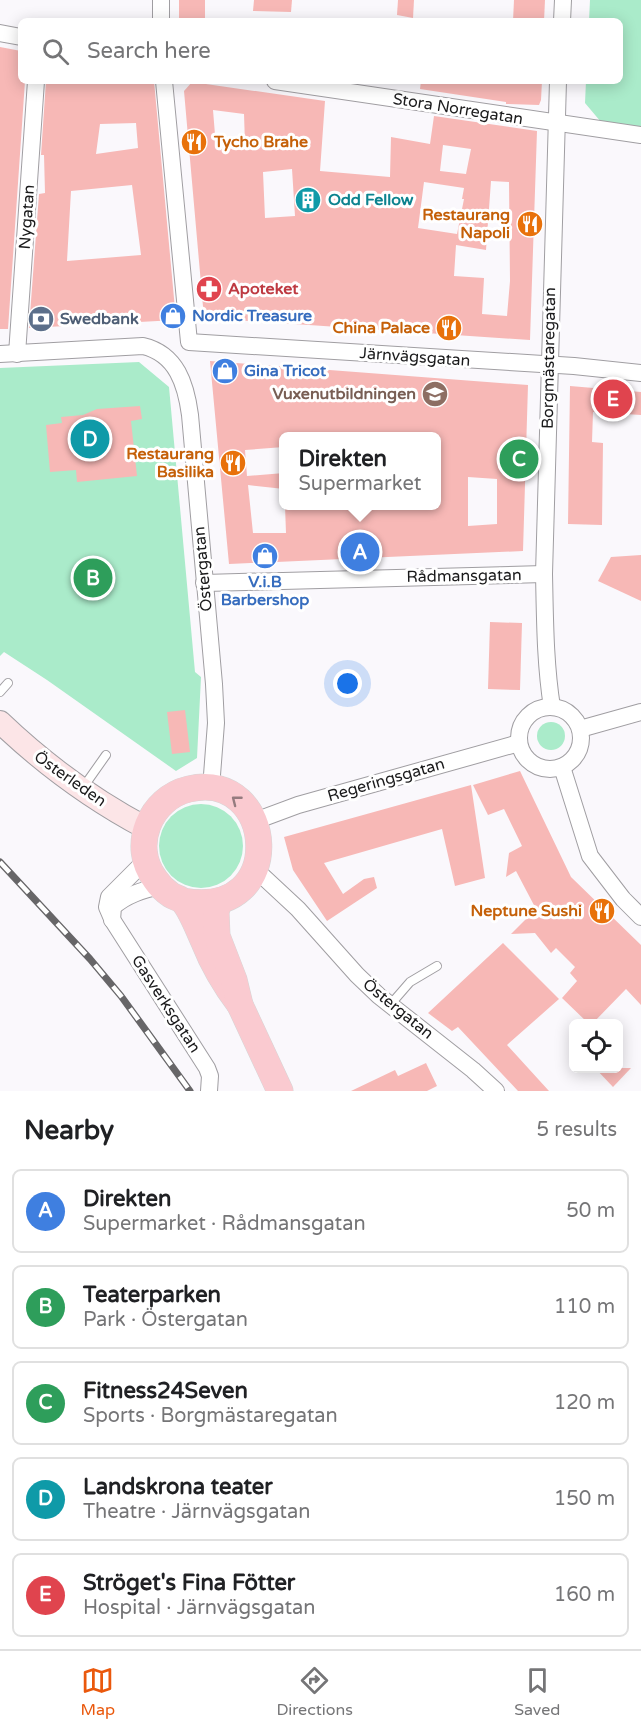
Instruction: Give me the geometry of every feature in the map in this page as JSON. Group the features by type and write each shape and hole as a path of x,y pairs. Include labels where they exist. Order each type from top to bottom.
{"main road":[{"path":"191,788 220,790 237,799 255,821 260,845 255,869 240,889 219,901 203,904 183,901 169,894 151,874 146,860 144,838 146,828 156,809 172,796 191,788"},
{"path":"183,901 218,974 240,1005 280,1091"},
{"path":"219,901 216,912 217,936 234,980 240,1005"}],"street":[{"path":"160,0 161,18"},
{"path":"561,18 563,0"},
{"path":"0,33 18,36"},
{"name":"Nygatan","path":"17,354 36,84"},
{"name":"Järnvägsgatan","path":"164,84 189,342 641,373"},
{"name":"Stora Norregatan","path":"295,84 641,135"},
{"name":"Borgmästaregatan","path":"552,707 545,642 544,574 558,84"},
{"name":"Östergatan","path":"17,354 143,346 156,349 166,357 181,377 187,391 216,723 211,788"},
{"path":"0,354 17,354"},
{"name":"Rådmansgatan","path":"204,584 544,574"},
{"path":"552,707 570,714 580,729 581,741 578,752 572,761 562,767 543,769 532,764 519,743 521,726 527,717 541,708 552,707"},
{"path":"580,729 641,712"},
{"name":"Österleden","path":"0,722 40,759 82,789 146,828"},
{"name":"Regeringsgatan","path":"255,821 298,806 519,743"},
{"path":"562,767 590,856 623,899 641,917"},
{"path":"113,921 107,907 109,897 146,860"},
{"name":"Östergatan","path":"255,869 298,909 357,975 390,1005 473,1070 496,1091"},
{"path":"113,921 113,907 120,901 143,890 160,886"},
{"name":"Gasverksgatan","path":"113,921 207,1068 210,1076 209,1091"}],"lane":[{"path":"0,692 8,683"},
{"path":"82,789 106,755"},
{"path":"390,1005 410,982 437,966"}],"green space":[{"path":"590,0 641,0 641,127 601,122 585,103 586,84 623,84 623,18 589,18"},
{"path":"139,362 169,387 195,672 201,677 197,758 176,771 47,680 4,652 0,656 0,368"},
{"path":"551,722 561,726 565,736 561,746 551,750 541,746 537,736 541,726"},
{"path":"193,804 209,804 225,811 236,822 243,838 240,862 231,876 209,888 193,888 177,881 166,870 159,854 159,838 166,822 177,811"}],"building":[{"path":"179,0 205,0 205,18 179,18"},
{"path":"254,0 292,0 291,12 253,11"},
{"path":"398,0 414,0 413,18 397,15"},
{"path":"514,0 545,0 544,18 513,18"},
{"path":"0,47 18,50 18,84 25,84 8,329 0,329"},
{"path":"46,84 154,84 176,320 29,328 39,194 45,193 44,155 41,155","holes":["136,123 138,148 96,154 100,124","132,185 141,255 67,261 71,191"]},
{"path":"190,84 206,84 325,101 320,171 390,177 391,137 430,144 434,116 537,131 530,340 204,318 184,91","holes":["213,110 244,114 245,144 216,147","443,145 471,149 466,174 440,171","292,169 295,216 265,218 263,172","491,181 509,182 510,281 507,316 482,314 484,278 454,276 456,245 486,250","424,182 464,188 457,234 418,228"]},
{"path":"421,84 542,84 539,105 506,104 506,102 420,89"},
{"path":"210,361 528,385 523,551 229,564","holes":["468,477 497,479 497,524 468,526"]},
{"path":"570,386 641,392 641,415 593,412 592,442 603,443 602,525 568,524"},
{"path":"140,406 142,419 131,421 137,476 77,482 76,470 50,472 46,425 62,423 61,417 83,415 97,409"},
{"path":"641,555 641,601 598,581 611,557"},
{"path":"490,622 522,623 520,690 488,689"},
{"path":"185,710 190,752 172,754 167,712"},
{"path":"520,771 571,877 641,945 641,1005 626,989 597,1019 584,1019 562,998 577,981 570,973 575,967 556,948 551,953 535,933 511,934 536,909 516,871 506,877 509,853 522,846 504,809 488,815 473,785"},
{"path":"471,785 485,878 455,886 442,829 324,863 343,894 364,879 374,877 377,888 327,921 293,870 284,837"},
{"path":"503,943 559,999 507,1045 549,1091 518,1091 458,1027 452,1031 428,1013"},
{"path":"426,1063 437,1086 427,1091 351,1091 395,1070 398,1076"},
{"path":"623,1068 631,1068 613,1087 600,1073 623,1073"}],"railway":[{"path":"0,862 121,996 190,1091"}],"place":[{"name":"Tycho Brahe","path":"194,142"},
{"name":"Odd Fellow","path":"308,200"},
{"name":"Restaurang Napoli","path":"530,224"},
{"name":"Apoteket","path":"209,289"},
{"name":"Nordic Treasure","path":"173,316"},
{"name":"Swedbank","path":"41,319"},
{"name":"China Palace","path":"449,328"},
{"name":"Gina Tricot","path":"225,371"},
{"name":"Vuxenutbildningen","path":"435,394"},
{"name":"Ströget's Fina Fötter","path":"613,399"},
{"name":"Landskrona teater","path":"90,439"},
{"name":"Fitness24Seven","path":"519,459"},
{"name":"Restaurang Basilika","path":"233,463"},
{"name":"Direkten","path":"360,552"},
{"name":"V.i.B Barbershop","path":"265,556"},
{"name":"Teaterparken","path":"93,578"},
{"name":"Neptune Sushi","path":"602,911"}]}
